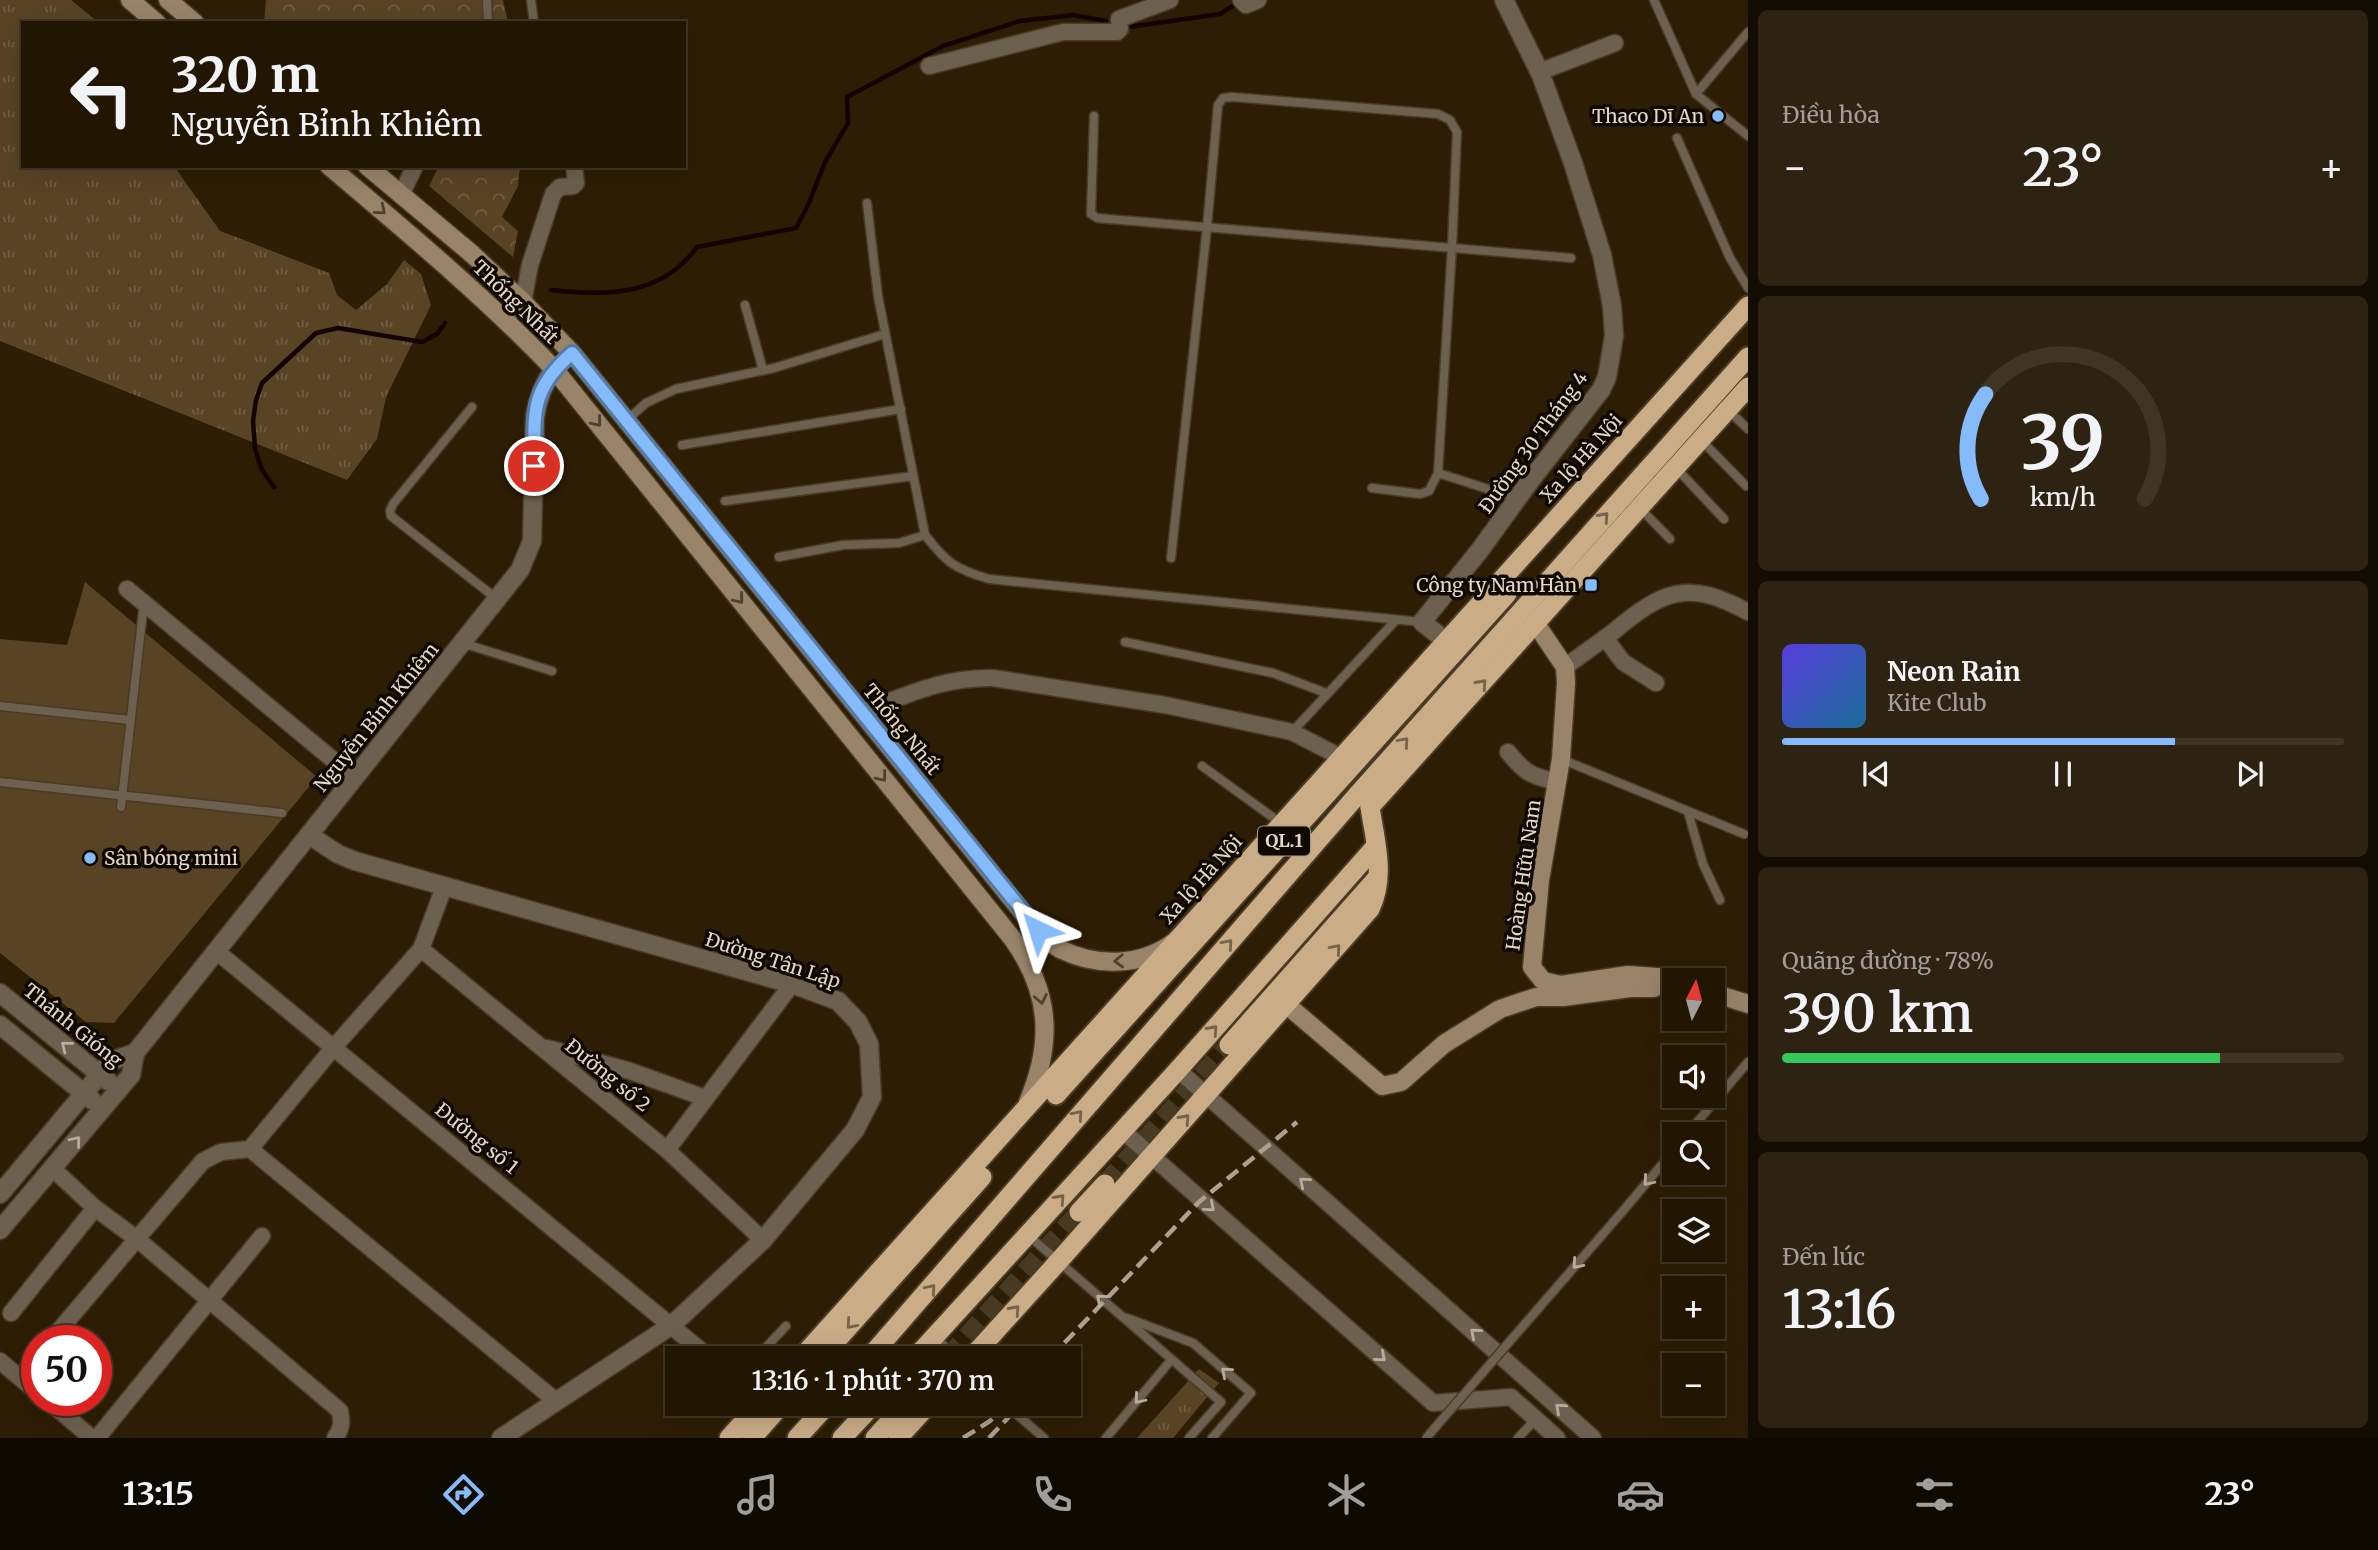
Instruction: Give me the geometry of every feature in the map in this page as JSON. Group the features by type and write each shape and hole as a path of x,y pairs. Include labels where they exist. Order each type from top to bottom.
{"highway":[{"name":"Xa lộ Hà Nội","path":"813,1346 920,1236 1348,761 1748,306"},
{"name":"Xa lộ Hà Nội","path":"1452,645 1748,325"},
{"name":"QL.1","path":"1365,800 1521,609 1748,357"},
{"name":"QL.1","path":"880,1346 1047,1151 1365,800 1536,624 1748,387"},
{"path":"1583,540 1598,555"},
{"path":"1566,560 1581,573"},
{"path":"1521,609 1536,624"},
{"path":"982,1346 1370,909 1378,894 1380,876 1365,800"},
{"name":"Xa lộ Hà Nội","path":"831,1346 1025,1109 1102,1034 1181,936 1288,827"},
{"path":"926,1346 1178,1070 1376,847"},
{"path":"1229,1045 1380,876"},
{"path":"1079,1212 1105,1184"},
{"path":"729,1438 756,1416"},
{"path":"752,1438 764,1416"},
{"path":"797,1438 817,1416"},
{"path":"842,1438 863,1416"},
{"path":"875,1438 895,1416"},
{"path":"898,1438 918,1416"}],"main road":[{"path":"130,0 156,21"},
{"path":"168,0 193,21"},
{"name":"Thống Nhất","path":"331,168 456,272 506,318 554,369 1012,938 1038,986 1045,1022 1039,1076 1025,1109"},
{"name":"Thống Nhất","path":"369,168 472,254 572,353 1028,919 1048,940 1060,948 1100,962 1143,958 1181,936"},
{"path":"554,369 572,353"},
{"path":"1536,624 1565,667"},
{"name":"Hoàng Hữu Nam","path":"1565,667 1561,759 1540,880 1532,967 1543,981 1561,985 1628,975 1662,977"},
{"path":"1012,938 1028,919"},
{"path":"1726,986 1748,992"},
{"path":"1287,1005 1382,1086 1401,1082 1444,1044 1500,1009 1536,997 1563,997 1630,988 1662,988"},
{"path":"1726,997 1748,1004"}],"street":[{"path":"929,66 1063,32 1117,32 1120,29 1119,19 1170,0"},
{"name":"Đường 30 Tháng 4","path":"1422,622 1601,390 1607,377 1614,336 1612,306 1602,255 1573,163 1539,72 1504,0"},
{"path":"1539,72 1615,43"},
{"path":"401,195 414,168"},
{"path":"506,318 523,302 530,265 553,194 560,187 573,187 576,183 574,168"},
{"name":"Nguyễn Bỉnh Khiêm","path":"0,1230 131,1075 135,1053 520,570 532,541 535,416 538,398 546,379 554,369"},
{"path":"127,589 355,778"},
{"path":"1565,667 1644,606 1677,593 1691,592 1716,597 1748,612"},
{"path":"1422,622 1452,645"},
{"path":"1605,638 1623,662 1656,682"},
{"path":"862,712 938,683 968,678 993,678 1165,705 1292,732 1348,761"},
{"path":"1508,752 1522,769 1532,776 1557,782"},
{"name":"Đường Tân Lập","path":"309,835 338,854 355,861 792,984 838,1000 858,1022 869,1044 872,1097 855,1130 763,1240 672,1325 501,1438"},
{"path":"64,1325 203,1161 221,1152 250,1149 334,1047 421,949 444,887"},
{"name":"Đường số 2","path":"421,949 667,1150 763,1240"},
{"name":"Đường số 1","path":"216,951 696,1346"},
{"path":"667,1150 792,984"},
{"name":"Thánh Gióng","path":"0,993 119,1089"},
{"path":"0,1025 103,1109"},
{"path":"538,1045 630,1071 705,1098"},
{"name":"Nguyễn Bỉnh Khiêm","path":"0,1194 111,1061 135,1053"},
{"path":"1178,1070 1593,1438"},
{"path":"1122,1130 1433,1403 1511,1397 1557,1438"},
{"path":"250,1149 556,1401"},
{"path":"52,1168 95,1208 137,1238 340,1411 342,1422 334,1438"},
{"path":"10,1313 95,1208"},
{"path":"67,1416 95,1438 262,1236"},
{"path":"0,1361 20,1377"}],"lane":[{"path":"487,0 488,21"},
{"path":"531,0 534,21"},
{"path":"1654,0 1696,94 1748,136"},
{"path":"1696,94 1748,32"},
{"path":"1171,558 1208,227 1218,105 1223,98 1438,114 1451,120 1457,132 1438,473 1429,491 1420,494 1372,488"},
{"path":"1094,116 1093,217 1571,258"},
{"path":"1677,138 1730,258 1748,288"},
{"path":"867,203 878,296 925,535 941,556 960,570 989,579 1422,622"},
{"path":"746,305 763,370"},
{"path":"627,420 646,403 676,389 763,370 885,334"},
{"path":"472,407 390,511 391,516 497,599"},
{"path":"682,445 901,409"},
{"path":"1728,410 1748,429"},
{"path":"1701,440 1746,486"},
{"path":"1676,468 1724,519"},
{"path":"1438,473 1517,499"},
{"path":"725,501 913,476"},
{"path":"1640,508 1670,539"},
{"path":"779,557 843,544 899,543 925,535"},
{"path":"121,807 144,603"},
{"path":"1292,732 1396,620"},
{"path":"1125,642 1262,671 1326,693"},
{"path":"462,643 552,671"},
{"path":"0,706 130,720"},
{"path":"1561,759 1744,834"},
{"path":"1202,766 1288,827"},
{"path":"0,782 282,813"},
{"path":"1688,813 1703,864 1720,900"},
{"path":"1698,1122 1748,1062"},
{"path":"1426,1438 1662,1164"},
{"path":"1028,1235 1221,1402 1189,1438"},
{"path":"1120,1315 1193,1343 1251,1394 1212,1438"},
{"path":"767,1346 786,1326"},
{"path":"935,1336 944,1346"},
{"path":"1106,1438 1171,1360"},
{"path":"1019,1416 1044,1438"},
{"path":"1518,1438 1536,1419"}],"green space":[{"path":"0,0 71,0 97,21 21,21 21,168 175,168 220,231 329,273 337,295 356,310 387,284 404,260 421,274 431,305 386,397 377,439 347,480 0,341"},
{"path":"266,0 503,0 508,21 264,21"},
{"path":"438,168 520,168 518,186 502,217 518,231 513,257 429,186"},
{"path":"85,582 317,777 114,1023 86,1022 0,953 0,639 67,645"},
{"path":"1199,1369 1219,1383 1173,1438 1137,1438"}],"waterway":[{"path":"1129,27 1220,14 1239,2"},
{"path":"551,290 592,293 631,290 667,276 697,247 796,228 825,162 848,123 847,97 943,46 1020,21 1073,15 1106,21"},
{"path":"274,487 262,470 255,449 253,421 262,383 316,333 338,328 422,342 437,334 445,323"}],"tunnel":[{"path":"1105,1184 1229,1045"},
{"path":"958,1346 1079,1212"}],"railway":[{"path":"1061,1346 1199,1202 1297,1122"},
{"path":"963,1438 995,1416"},
{"path":"989,1438 1010,1416"}],"place":[{"name":"Thaco Dĩ An","path":"1718,116"},
{"name":"Công ty Nam Hàn","path":"1591,585"},
{"name":"Sân bóng mini","path":"90,858"}],"route":[{"path":"534,466 538,398 546,379 572,353 1038,930"}]}
